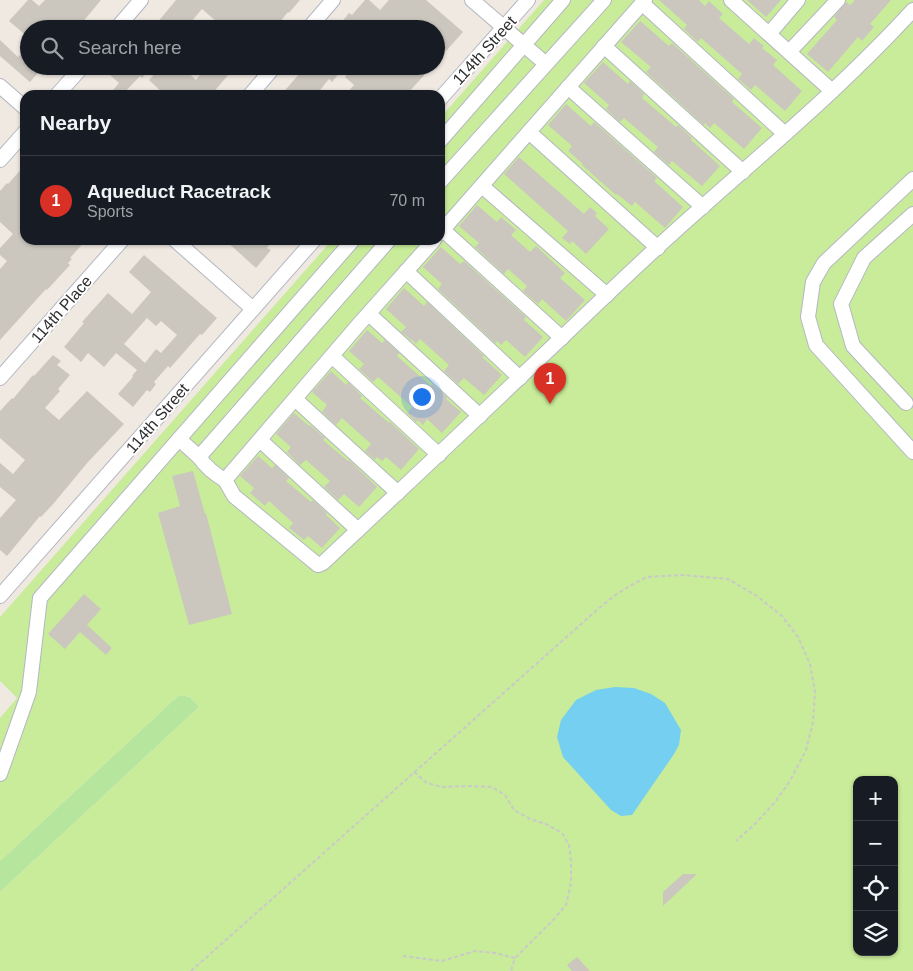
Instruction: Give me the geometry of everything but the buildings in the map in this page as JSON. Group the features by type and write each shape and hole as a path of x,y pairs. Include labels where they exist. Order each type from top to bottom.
{"street":[{"path":"124,20 141,0"},
{"path":"316,20 333,0"},
{"path":"472,0 546,64"},
{"name":"114th Street","path":"445,93 528,0"},
{"path":"445,135 563,0"},
{"path":"445,176 604,0"},
{"path":"732,0 832,91"},
{"path":"769,34 798,0"},
{"path":"789,52 838,0"},
{"path":"445,227 644,2 785,134"},
{"path":"179,440 199,456 206,466 225,480 234,496 318,565 358,530 607,295 832,91 884,42 913,10"},
{"path":"604,46 742,172"},
{"path":"61,90 74,75"},
{"path":"254,90 267,75"},
{"path":"0,86 20,104"},
{"path":"568,87 703,207"},
{"path":"529,132 658,248"},
{"path":"0,160 20,138"},
{"path":"913,179 824,263 813,282 808,317 816,345 913,452"},
{"path":"482,186 607,295"},
{"path":"911,406 854,346 841,304 864,258 913,214"},
{"path":"445,239 562,338"},
{"name":"114th Place","path":"0,378 118,245"},
{"path":"181,245 253,309"},
{"name":"114th Street","path":"1,592 310,245"},
{"path":"0,774 29,692 40,598 349,245"},
{"path":"199,456 385,245"},
{"path":"225,480 429,245"},
{"path":"406,272 520,378"},
{"path":"369,314 480,416"},
{"path":"332,356 438,455"},
{"path":"295,399 398,492"},
{"path":"260,440 358,530"}],"path":[{"path":"191,971 618,592 646,577 683,574 728,579 757,596 782,616 798,637 810,664 815,692 813,722 806,750 790,781 775,802 736,841"},
{"path":"414,772 427,783 442,787 492,787 505,795 514,810 530,819 562,832 569,845 571,883 566,905 554,920 514,958 510,971"},
{"path":"403,956 442,961 475,951 495,953 514,958"}],"green space":[{"path":"544,0 913,0 913,971 0,971 0,892 199,707 190,697 179,695 0,861 0,718 17,698 0,681 0,617 328,245 445,245 445,112"},
{"path":"179,695 190,697 199,707 0,892 0,861"}],"water":[{"path":"615,687 634,688 651,694 665,703 681,730 679,745 674,754 632,815 621,816 611,810 563,757 557,737 561,720 576,700 596,690"}],"place":[{"name":"Aqueduct Racetrack","path":"550,404"}]}
